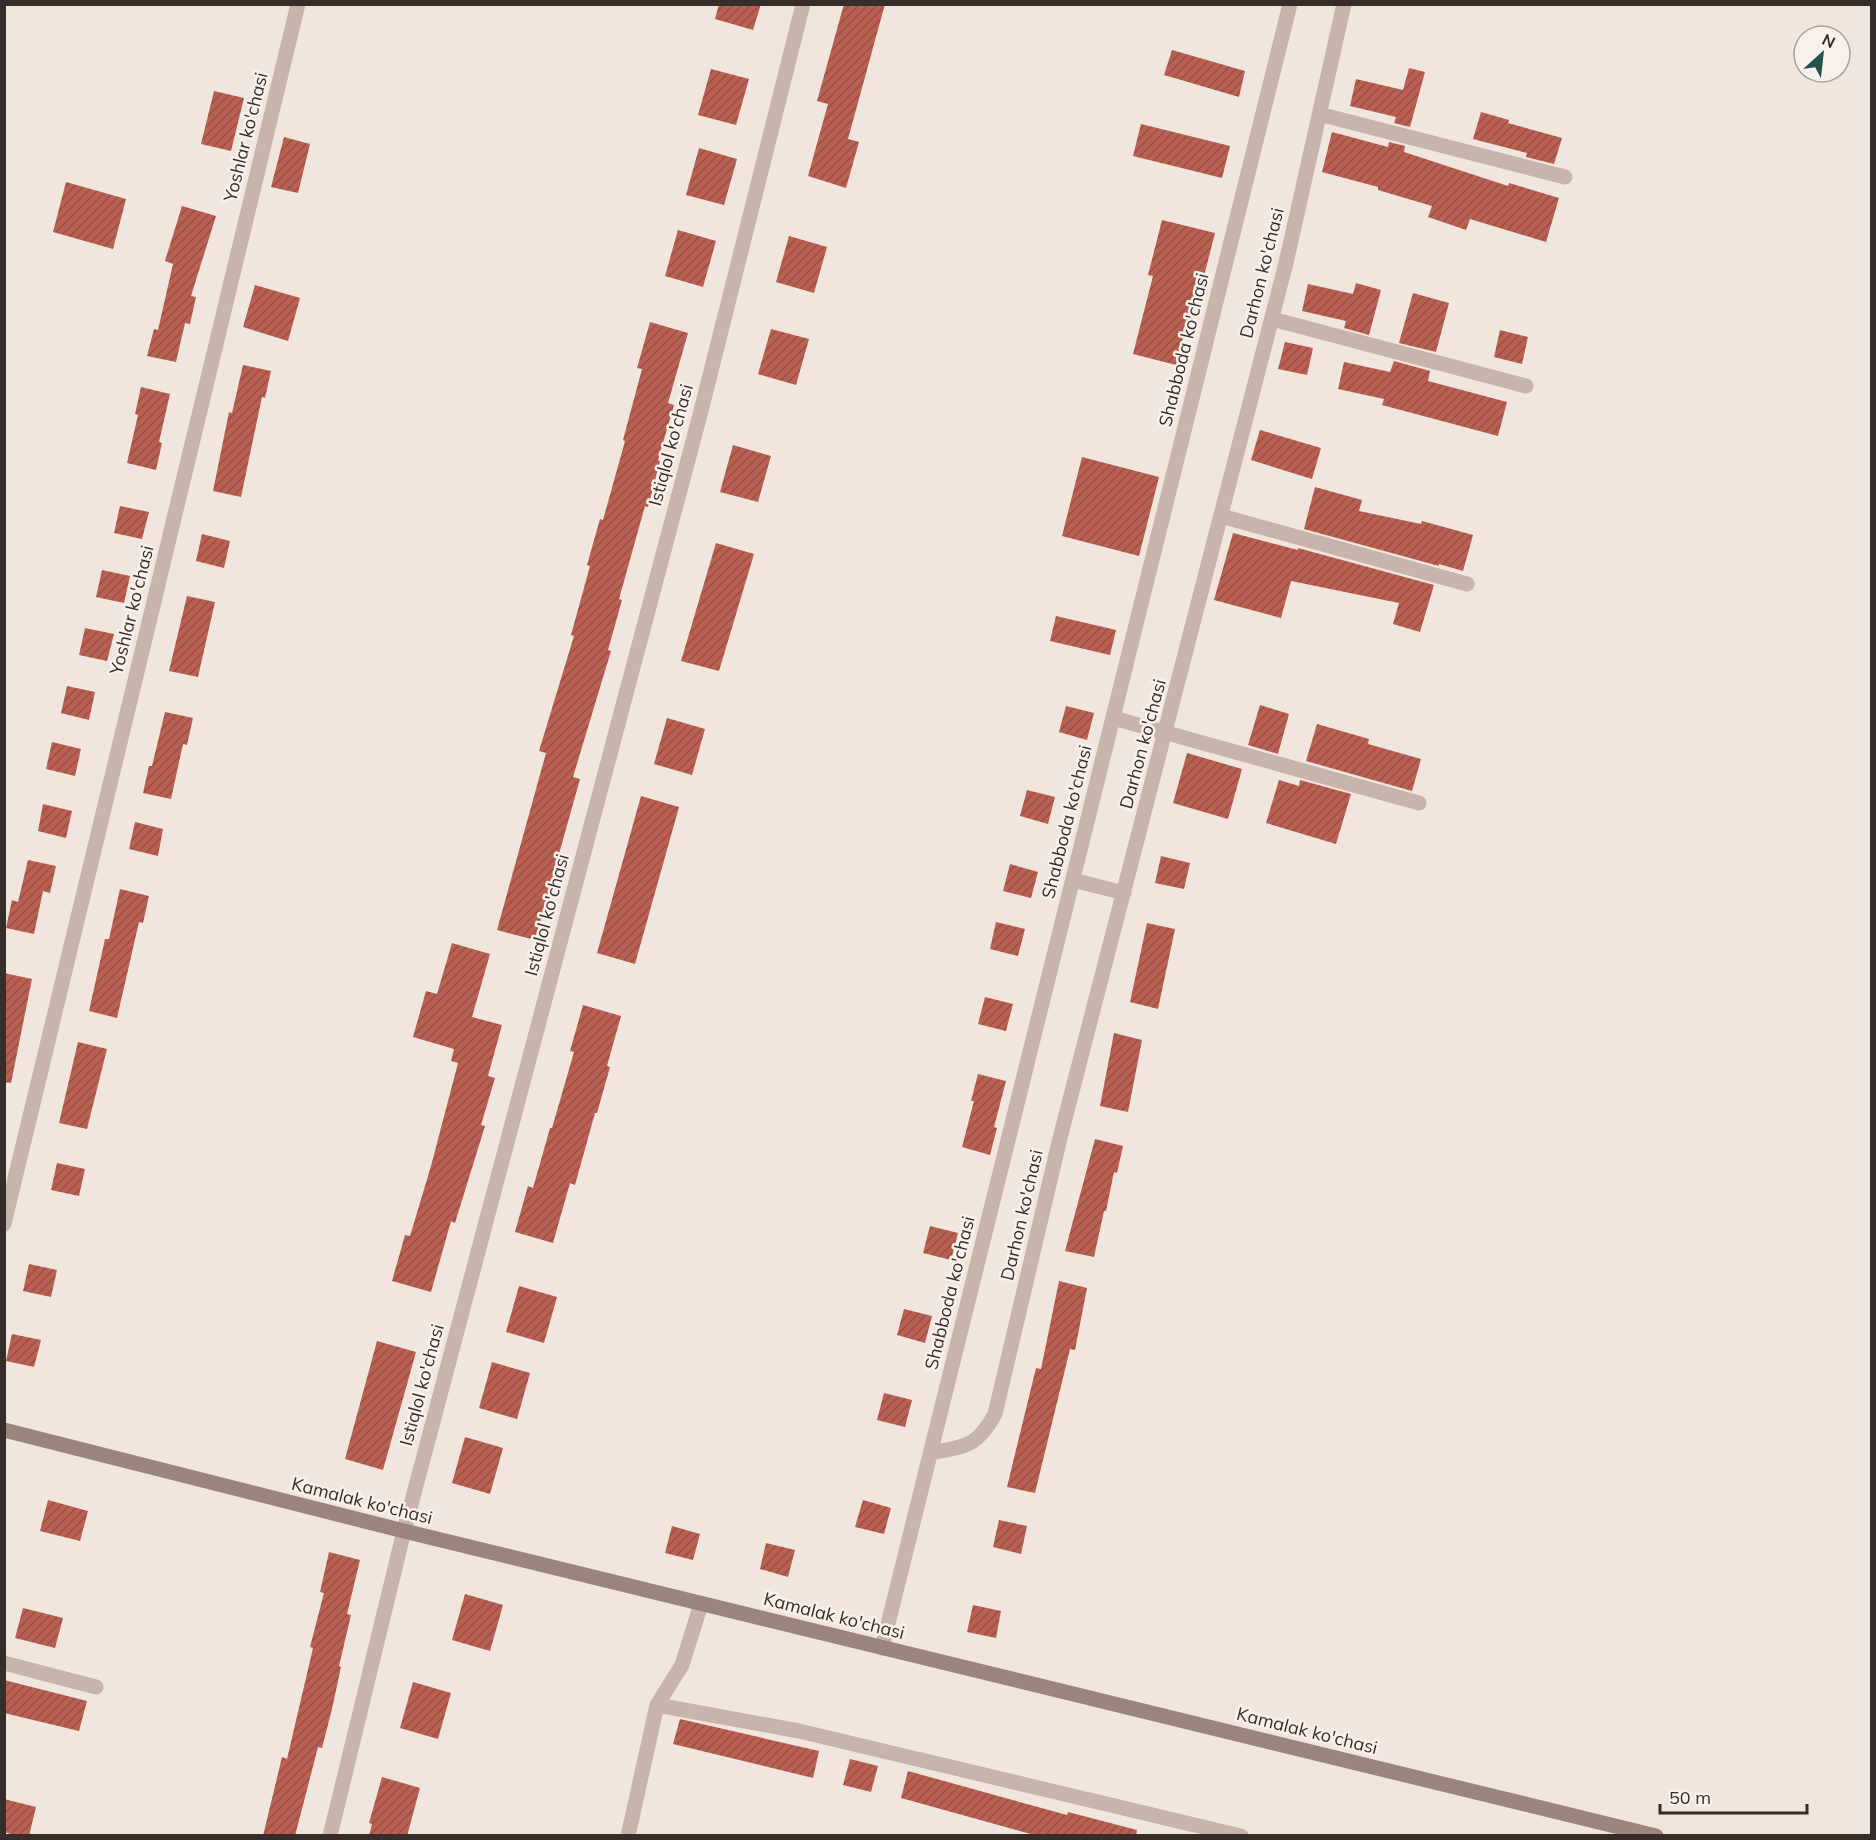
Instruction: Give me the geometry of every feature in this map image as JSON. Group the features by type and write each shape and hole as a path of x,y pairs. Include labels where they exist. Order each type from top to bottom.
{"main road":[{"name":"Kamalak ko'chasi","path":"4,1430 701,1604 1656,1836"}],"street":[{"name":"Yoshlar ko'chasi","path":"4,1224 298,4"},
{"name":"Istiqlol ko'chasi","path":"330,1836 404,1531 698,423 803,4"},
{"name":"Shabboda ko'chasi","path":"882,1648 1290,4"},
{"name":"Darhon ko'chasi","path":"931,1453 965,1446 984,1433 995,1414 1060,1138 1272,319 1344,4"},
{"path":"1319,114 1565,177"},
{"path":"1272,319 1526,386"},
{"path":"1221,516 1467,584"},
{"path":"1113,718 1419,803"},
{"path":"1073,880 1124,893"},
{"path":"628,1836 657,1706 682,1665 701,1604"},
{"path":"4,1663 96,1687"},
{"path":"657,1706 799,1731 1241,1836"}],"building":[{"path":"719,4 761,4 753,30 715,19"},
{"path":"844,4 885,4 848,139 859,142 846,188 808,176 828,104 817,101"},
{"path":"1172,50 1245,71 1239,97 1164,75"},
{"path":"1409,68 1425,72 1410,127 1394,123 1396,117 1350,106 1356,79 1403,90"},
{"path":"711,69 749,79 736,125 698,115"},
{"path":"214,91 244,98 231,151 201,144"},
{"path":"1481,112 1509,120 1508,123 1562,138 1554,164 1526,157 1527,153 1473,139"},
{"path":"1141,124 1230,146 1222,178 1133,156"},
{"path":"1332,132 1388,147 1389,142 1405,146 1404,152 1508,186 1509,183 1559,198 1546,242 1470,219 1466,230 1428,217 1432,206 1378,190 1378,187 1322,172"},
{"path":"284,137 310,144 298,193 271,187"},
{"path":"699,148 737,159 724,205 686,195"},
{"path":"66,182 126,199 113,249 53,232"},
{"path":"182,206 216,216 191,296 196,297 190,324 185,323 176,362 147,356 154,329 158,330 173,264 165,261"},
{"path":"1162,220 1215,233 1201,288 1196,287 1176,365 1133,354 1153,276 1148,275"},
{"path":"678,230 716,241 703,287 665,276"},
{"path":"789,236 827,247 814,293 776,282"},
{"path":"1356,283 1381,290 1369,335 1344,328 1346,321 1302,311 1308,284 1353,294"},
{"path":"255,285 300,298 288,341 243,327"},
{"path":"1413,293 1449,303 1436,352 1399,343"},
{"path":"650,322 688,333 668,403 674,405 658,460 660,461 619,599 622,600 608,650 611,651 573,777 580,779 535,940 497,930 546,753 539,751 574,636 571,635 590,566 587,565 600,519 603,520 625,441 623,440 642,369 637,368"},
{"path":"771,329 809,339 796,385 758,374"},
{"path":"1500,330 1528,337 1522,364 1494,357"},
{"path":"1285,342 1313,348 1307,375 1278,369"},
{"path":"1394,361 1430,371 1428,381 1507,402 1498,436 1382,405 1384,399 1338,389 1344,362 1390,372"},
{"path":"243,365 271,371 265,398 262,397 241,497 213,491 229,412 232,413"},
{"path":"141,387 170,394 159,442 162,443 156,470 127,463 138,415 135,414"},
{"path":"1260,430 1321,448 1312,479 1251,460"},
{"path":"733,445 771,456 758,502 720,492"},
{"path":"1082,457 1159,477 1139,556 1062,536"},
{"path":"1315,487 1362,500 1359,511 1421,524 1422,521 1473,535 1463,571 1304,529"},
{"path":"120,506 149,512 142,539 114,533"},
{"path":"1233,533 1434,585 1420,632 1393,624 1399,603 1291,581 1281,618 1214,600"},
{"path":"202,534 230,541 224,568 196,561"},
{"path":"716,543 754,554 719,671 681,661"},
{"path":"102,570 130,576 124,603 96,597"},
{"path":"187,596 215,602 198,677 169,671"},
{"path":"1056,616 1116,630 1110,655 1050,641"},
{"path":"85,628 114,634 107,661 79,655"},
{"path":"67,686 95,692 89,720 61,713"},
{"path":"1260,705 1289,714 1278,754 1248,745"},
{"path":"1066,706 1094,713 1087,740 1059,732"},
{"path":"165,712 193,718 187,745 183,744 171,799 143,793"},
{"path":"667,718 705,729 692,775 654,764"},
{"path":"1317,724 1369,739 1368,744 1421,759 1412,791 1306,761"},
{"path":"52,742 81,749 75,776 46,769"},
{"path":"1187,753 1242,769 1228,819 1173,803"},
{"path":"1279,780 1299,786 1300,780 1351,794 1336,844 1266,823"},
{"path":"1027,790 1055,797 1048,824 1020,816"},
{"path":"641,796 679,807 635,964 597,953"},
{"path":"43,804 72,811 66,838 38,831"},
{"path":"135,822 163,829 158,856 129,849"},
{"path":"1161,856 1190,863 1184,889 1155,883"},
{"path":"28,860 56,866 50,893 43,891 34,934 6,928 12,900 18,902"},
{"path":"1010,864 1038,872 1031,898 1003,891"},
{"path":"120,889 149,896 143,923 139,922 117,1018 89,1011 105,939 109,939"},
{"path":"996,922 1025,929 1018,956 990,949"},
{"path":"1147,923 1175,929 1158,1009 1130,1002"},
{"path":"452,943 490,954 472,1017 502,1025 488,1076 495,1078 481,1125 485,1126 455,1223 451,1221 431,1292 392,1281 405,1235 410,1236 458,1063 451,1061 454,1049 413,1037 426,991 437,994"},
{"path":"4,973 32,979 11,1083 4,1082"},
{"path":"985,997 1013,1004 1006,1031 978,1024"},
{"path":"583,1005 621,1016 597,1113 595,1113 575,1185 570,1183 553,1243 515,1232 528,1186 533,1188 550,1128 552,1128 574,1052 570,1051"},
{"path":"1114,1033 1142,1040 1128,1112 1100,1106"},
{"path":"78,1042 107,1049 87,1129 59,1123"},
{"path":"978,1074 1006,1081 994,1127 997,1128 990,1155 962,1147 974,1101 971,1101"},
{"path":"1095,1139 1123,1146 1117,1173 1114,1172 1094,1257 1065,1251"},
{"path":"57,1163 85,1169 79,1196 51,1190"},
{"path":"930,1226 958,1233 951,1260 923,1253"},
{"path":"29,1264 57,1270 51,1297 23,1291"},
{"path":"1059,1281 1087,1288 1075,1350 1070,1349 1035,1493 1007,1487 1036,1368 1041,1369"},
{"path":"519,1286 557,1297 544,1343 506,1332"},
{"path":"904,1309 932,1316 925,1343 897,1335"},
{"path":"12,1334 41,1340 34,1367 6,1361"},
{"path":"377,1341 416,1352 383,1470 345,1459"},
{"path":"492,1362 530,1373 517,1419 479,1408"},
{"path":"884,1393 912,1400 905,1427 877,1420"},
{"path":"465,1437 503,1448 490,1494 452,1483"},
{"path":"48,1500 88,1511 80,1541 40,1531"},
{"path":"863,1500 891,1508 884,1534 855,1527"},
{"path":"999,1520 1027,1526 1021,1554 993,1547"},
{"path":"672,1526 700,1534 693,1560 665,1553"},
{"path":"766,1543 795,1550 788,1577 760,1569"},
{"path":"329,1552 360,1560 347,1614 351,1615 332,1709 322,1748 318,1747 295,1836 263,1836 282,1757 287,1759 313,1648 310,1647 324,1593 320,1592"},
{"path":"465,1594 503,1605 490,1651 452,1640"},
{"path":"973,1605 1001,1611 996,1638 967,1632"},
{"path":"23,1608 63,1618 55,1648 15,1638"},
{"path":"4,1680 87,1701 79,1731 4,1713"},
{"path":"413,1682 451,1693 438,1739 400,1728"},
{"path":"680,1719 819,1751 813,1778 673,1744"},
{"path":"850,1759 878,1766 871,1792 843,1785"},
{"path":"908,1771 1067,1815 1068,1812 1137,1830 1136,1836 1038,1836 901,1798"},
{"path":"382,1777 420,1788 407,1836 369,1836 372,1824 369,1823"},
{"path":"4,1799 36,1807 29,1836 4,1832"}]}
